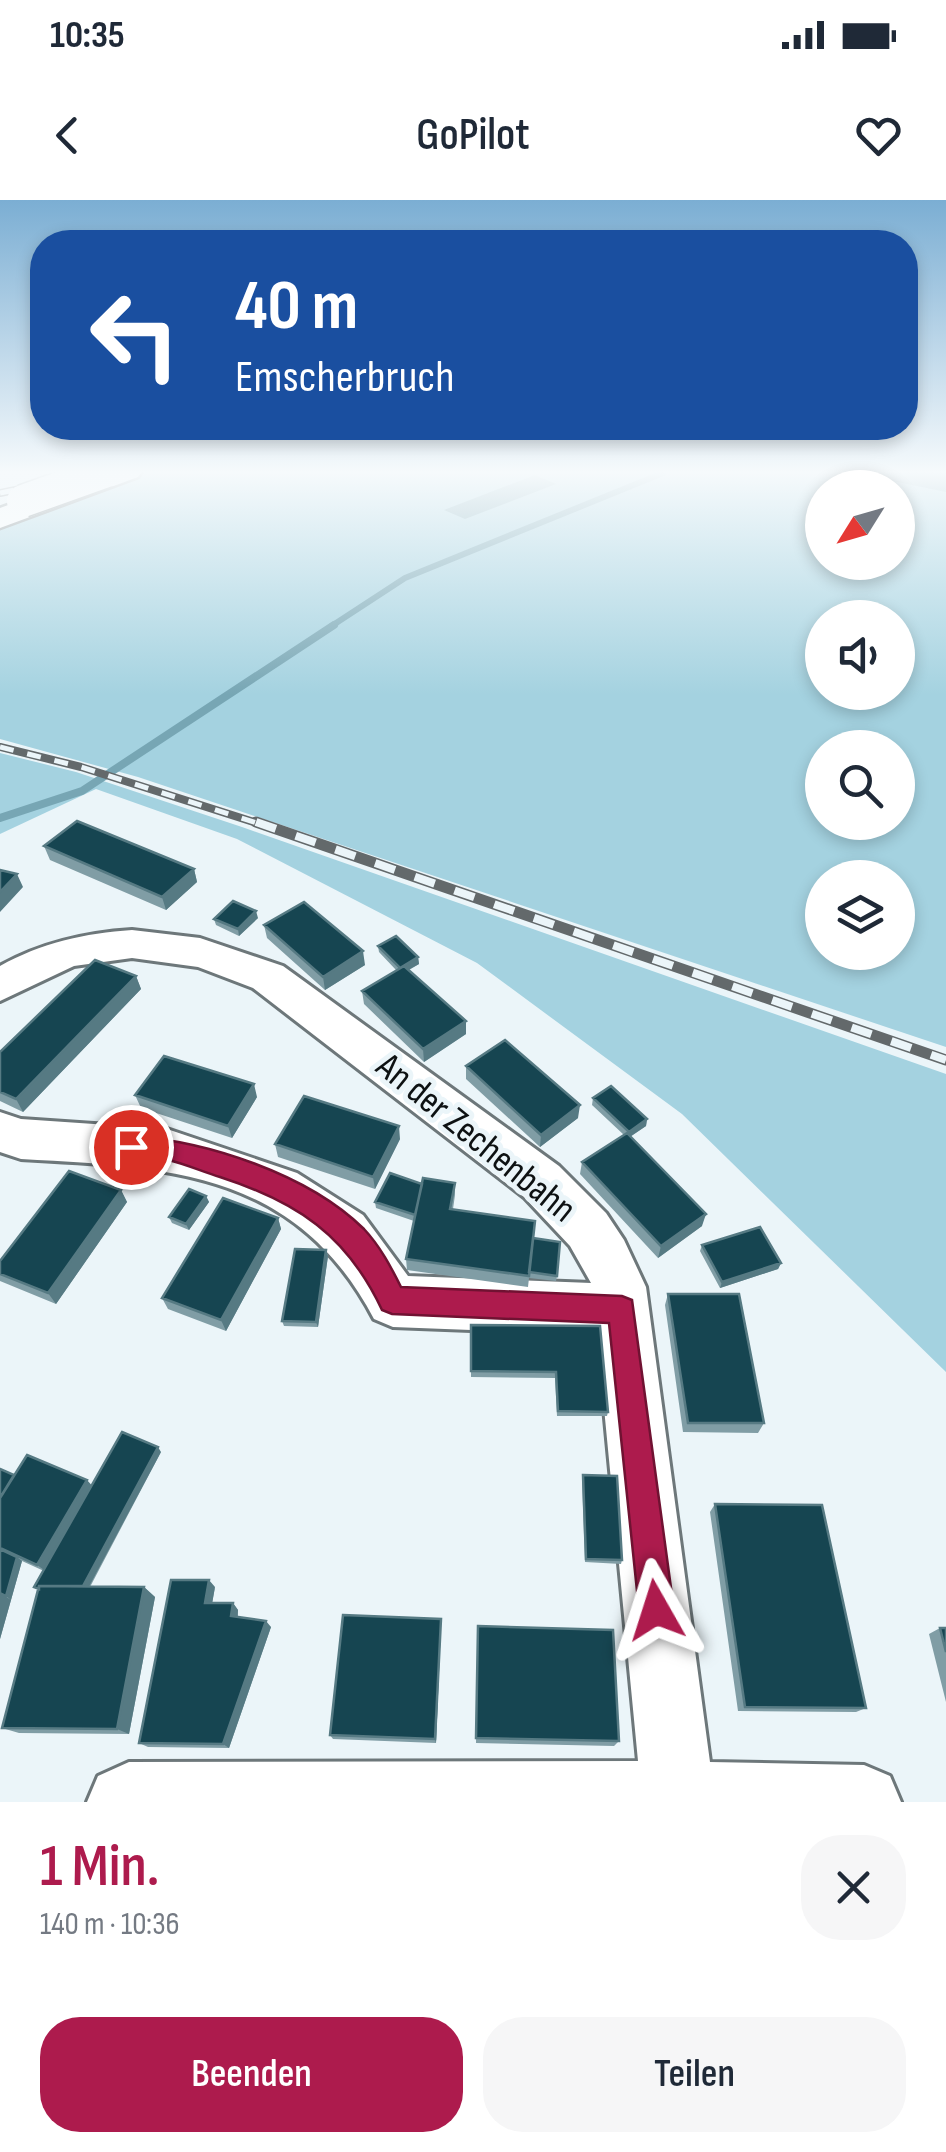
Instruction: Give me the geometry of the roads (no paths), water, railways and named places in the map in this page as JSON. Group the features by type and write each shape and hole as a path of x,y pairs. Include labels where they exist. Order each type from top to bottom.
{"street":[{"name":"An der Zechenbahn","path":"0,986 59,954 122,941 188,949 268,977 550,1189 594,1234 611,1262 622,1310 678,1798"},
{"path":"0,1132 21,1139 168,1150 266,1180 305,1200 354,1238 376,1267 392,1301 622,1310"},
{"path":"124,1802 678,1798 864,1802"}],"waterway":[{"path":"330,627 405,578 484,546"},
{"path":"0,818 82,791 334,625"}],"railway":[{"path":"0,747 81,767 263,825"},
{"path":"256,822 946,1060"}]}
